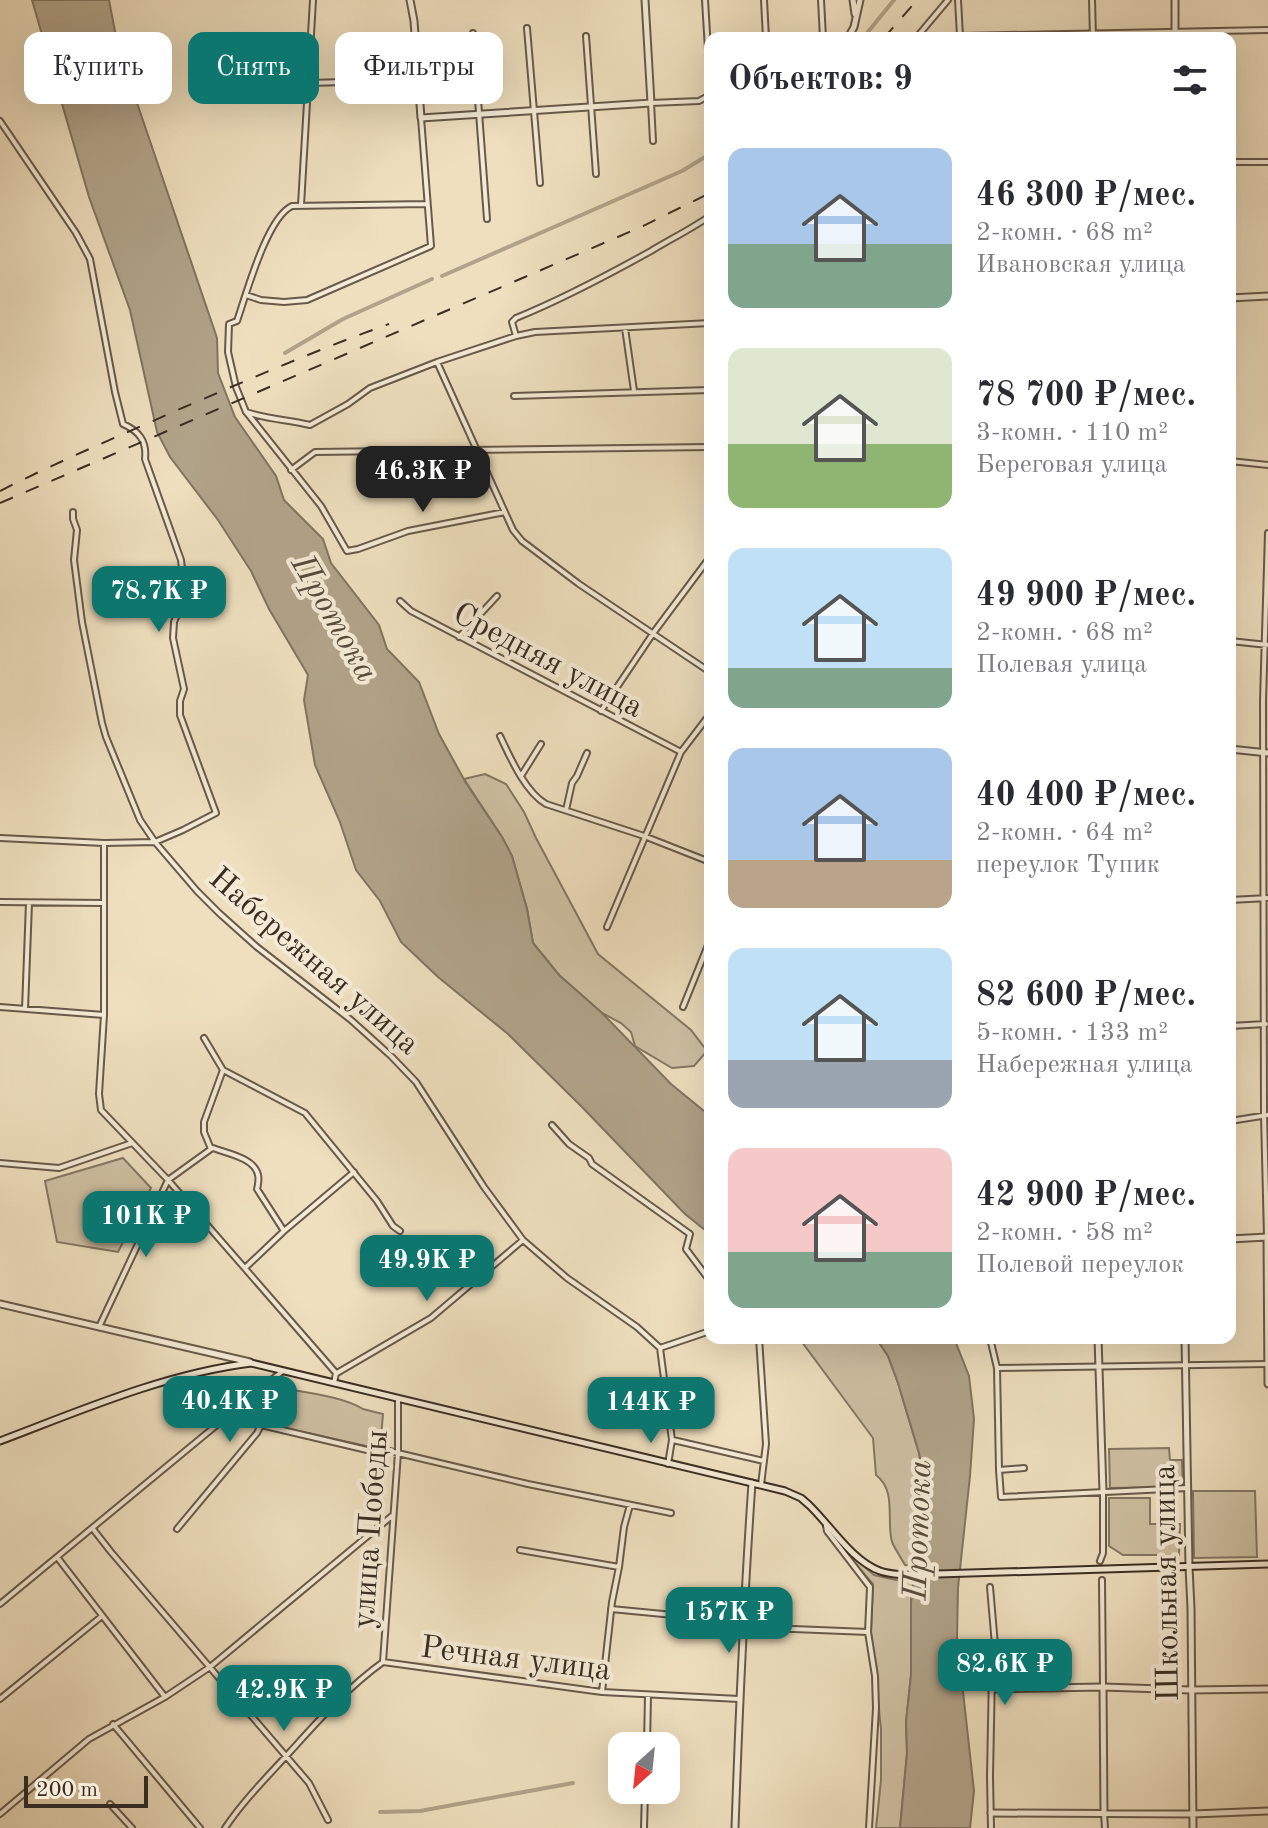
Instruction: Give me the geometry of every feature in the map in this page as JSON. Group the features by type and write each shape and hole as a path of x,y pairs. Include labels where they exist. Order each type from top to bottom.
{"street":[{"path":"311,32 313,0"},
{"path":"410,0 415,32"},
{"path":"645,0 653,141"},
{"path":"705,0 707,32"},
{"path":"764,0 766,32"},
{"path":"821,0 823,32"},
{"path":"851,32 856,19 857,0"},
{"path":"921,32 948,0"},
{"path":"958,0 960,32"},
{"path":"1092,0 1093,32"},
{"path":"1175,0 1175,32"},
{"path":"527,28 540,183"},
{"path":"1222,32 1268,30"},
{"path":"586,36 596,174"},
{"path":"421,118 704,98"},
{"path":"301,206 307,104"},
{"path":"246,295 284,302 307,300 431,246 419,104"},
{"path":"477,104 487,219"},
{"path":"0,121 76,233 90,259 123,424 138,432 146,447 145,459 181,560 185,595 174,622 173,638 184,689 180,715 216,813 155,842 0,838"},
{"path":"1236,162 1268,162"},
{"path":"427,204 292,206 286,209 270,232 237,321 229,324 228,352 236,387 246,412 321,506 347,551 408,531 505,512"},
{"path":"516,336 512,322 516,318 605,277 704,220"},
{"path":"1236,298 1268,296"},
{"path":"246,412 263,418 310,425 370,388 516,336 535,332 704,323"},
{"path":"625,328 634,391"},
{"path":"437,362 513,530 522,541 579,584 704,668"},
{"path":"514,396 704,390"},
{"path":"291,470 315,452 704,447"},
{"path":"1236,462 1268,465"},
{"name":"Набережная улица","path":"73,512 77,530 74,560 82,622 102,723 140,820 155,842 219,913 257,947 351,1020 416,1082 484,1187 523,1240 567,1278 637,1327 660,1348"},
{"path":"1268,533 1263,701 1266,752 1268,1384"},
{"path":"601,711 704,565"},
{"path":"459,637 497,596"},
{"name":"Средняя улица","path":"400,601 411,611 459,637 681,752"},
{"path":"1236,642 1266,645"},
{"path":"607,927 681,752 704,722"},
{"path":"500,736 536,798 704,860"},
{"path":"521,776 541,744"},
{"path":"1236,750 1266,752"},
{"path":"566,810 572,783 587,753"},
{"path":"104,843 101,1110 168,1180 336,1373"},
{"path":"1236,900 1266,898"},
{"path":"0,902 104,903"},
{"path":"25,1009 29,903"},
{"path":"683,1007 704,955"},
{"path":"0,1007 104,1015"},
{"path":"1236,1026 1267,1024"},
{"path":"204,1038 223,1070 305,1113 400,1231"},
{"path":"211,1149 204,1132 204,1122 223,1070"},
{"path":"1236,1120 1266,1115"},
{"path":"552,1125 592,1164 690,1234 686,1249 704,1273"},
{"path":"0,1163 59,1168 132,1143"},
{"path":"99,1327 168,1180 211,1149 233,1155 255,1167 259,1176 257,1189 284,1231"},
{"path":"245,1268 354,1172"},
{"path":"1236,1239 1268,1237"},
{"path":"334,1383 336,1373 431,1318 523,1240"},
{"path":"0,1304 794,1494 809,1505 857,1556 870,1566 889,1573 1268,1564"},
{"path":"668,1464 672,1440 660,1348 704,1333"},
{"path":"760,1344 766,1444 761,1485"},
{"path":"991,1344 997,1368 1001,1497 1188,1488"},
{"path":"1098,1344 1103,1492 1103,1553 1100,1561"},
{"name":"Школьная улица","path":"1185,1344 1193,1828"},
{"path":"230,1366 232,1358"},
{"path":"0,1441 174,1378 251,1363"},
{"path":"997,1368 1268,1364"},
{"path":"0,1604 283,1371"},
{"path":"177,1529 261,1425 275,1377"},
{"name":"улица Победы","path":"383,1662 398,1453 398,1399"},
{"path":"261,1425 671,1513"},
{"path":"672,1440 764,1461"},
{"path":"999,1470 1024,1468"},
{"path":"735,1828 752,1483"},
{"path":"602,1692 611,1609 630,1505"},
{"path":"0,1814 89,1739 165,1697 210,1667 393,1515"},
{"path":"826,1522 827,1531 870,1587 868,1632 876,1708 869,1828"},
{"path":"93,1529 309,1783 328,1820"},
{"path":"520,1550 619,1567"},
{"path":"57,1557 165,1697"},
{"path":"1102,1580 1105,1828"},
{"path":"990,1587 995,1645 991,1689 991,1828"},
{"path":"611,1609 684,1616"},
{"path":"0,1699 102,1616"},
{"path":"743,1627 868,1632"},
{"path":"225,1828 251,1793 358,1680 383,1662"},
{"name":"Речная улица","path":"383,1662 602,1692 739,1699"},
{"path":"991,1689 1268,1689"},
{"path":"647,1732 648,1695"},
{"path":"113,1724 200,1828"},
{"path":"110,1804 132,1828"},
{"path":"644,1828 645,1804"},
{"path":"991,1813 1193,1814 1268,1811"}],"shaded area":[{"path":"485,774 506,784 524,812 598,954 691,1030 704,1047 704,1054 694,1066 672,1068 635,1046 631,1032 602,1013 559,975 533,943 512,856 464,779"},
{"path":"123,1158 151,1188 118,1252 57,1242 45,1181"},
{"path":"803,1344 880,1344 888,1356 919,1453 925,1487 915,1566 905,1565 892,1542 889,1497 876,1475 873,1438"},
{"path":"276,1387 333,1398 383,1414 380,1449 266,1424"},
{"path":"1169,1448 1170,1460 1182,1460 1183,1487 1110,1488 1109,1449"},
{"path":"1193,1491 1255,1491 1257,1557 1194,1558"},
{"path":"1109,1498 1150,1498 1150,1524 1180,1524 1179,1555 1123,1555 1109,1546"},
{"path":"848,1552 874,1575 913,1582 907,1753 900,1828 876,1828 881,1780 881,1729 871,1632 873,1584"}],"water":[{"path":"32,0 109,0 115,32 41,32"},
{"name":"Протока","path":"62,104 137,104 217,338 218,373 235,417 276,476 284,500 323,539 331,563 379,625 387,649 419,682 439,734 512,856 533,943 559,975 602,1013 671,1084 704,1111 704,1229 685,1214 508,1034 438,977 401,942 380,901 356,870 340,822 315,765 304,700 308,675 269,609 251,571 218,520 170,457 157,432 130,310 89,197"},
{"path":"880,1344 956,1344 969,1376 974,1419 958,1588 957,1637 974,1791 970,1828 900,1828 911,1675 911,1603 925,1487 919,1453 888,1356"}],"waterway":[{"path":"868,32 894,0"},
{"path":"442,276 682,171 704,158"},
{"path":"285,353 343,319 432,279"},
{"path":"380,1812 420,1811 573,1783"}],"railway":[{"path":"889,32 917,0"},
{"path":"0,503 641,227 704,196"},
{"path":"0,491 227,389 389,324"}]}
